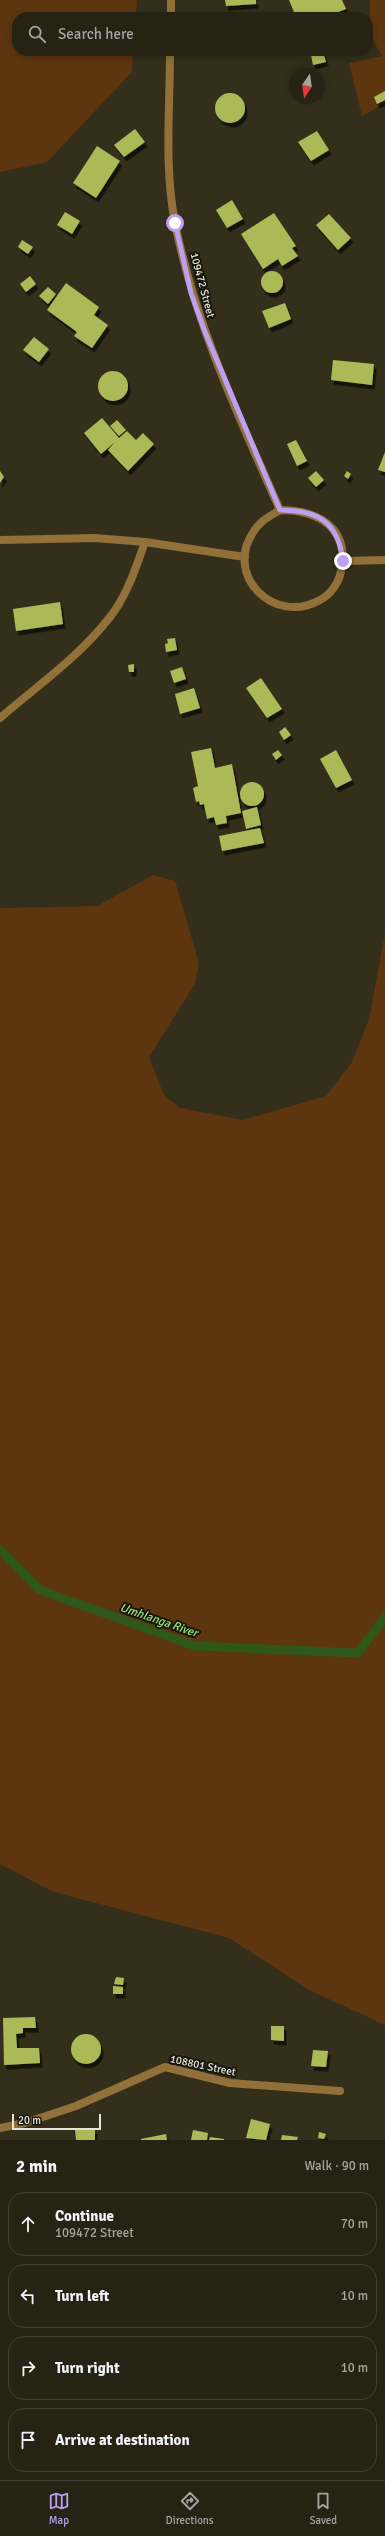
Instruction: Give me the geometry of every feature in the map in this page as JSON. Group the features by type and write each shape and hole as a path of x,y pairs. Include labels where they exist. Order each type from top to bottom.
{"street":[{"path":"171,0 171,12"},
{"name":"109472 Street","path":"170,56 170,174 175,223 191,293 205,332 280,510"},
{"path":"280,510 303,511 316,515 328,524 337,534 343,561 340,575 334,587 325,598 313,604 299,608 285,607 260,595 251,584 246,571 245,557 247,543 254,531 263,520 280,510"},
{"path":"0,540 95,538 145,542 245,557"},
{"path":"0,718 77,652 111,616 130,581 145,542"},
{"path":"343,561 385,560"},
{"name":"108801 Street","path":"0,2128 76,2106 165,2067 230,2084 340,2091"}],"shaded area":[{"path":"0,0 137,0 136,12 12,12 12,56 133,56 132,72 47,162 0,172"},
{"path":"370,0 385,0 385,103 362,116 349,63 382,56 373,40 373,12 370,12"},
{"path":"153,875 175,881 199,963 195,984 149,1057 164,1095 180,1108 243,1120 326,1096 352,1062 369,1019 385,933 385,2025 309,1990 229,1938 54,1892 0,1864 0,908 97,906"}],"building":[{"path":"225,0 256,0 256,4 226,6"},
{"path":"289,0 342,0 346,9 338,12 294,12"},
{"path":"311,56 324,56 326,62 313,65"},
{"path":"385,91 385,100 377,104 374,97"},
{"path":"230,93 236,94 244,102 244,114 236,122 230,123 224,122 216,114 215,108 216,102 224,94"},
{"path":"135,129 145,142 124,157 114,145"},
{"path":"317,131 329,150 311,161 298,142"},
{"path":"97,146 120,161 96,198 73,183"},
{"path":"232,200 243,219 227,228 216,210"},
{"path":"65,212 80,221 72,234 57,225"},
{"path":"274,213 296,246 292,248 298,256 282,266 278,259 263,269 241,234"},
{"path":"329,214 351,238 338,250 316,225"},
{"path":"22,240 33,247 28,254 18,247"},
{"path":"272,271 280,274 283,282 280,290 272,293 264,290 261,282 264,274"},
{"path":"30,276 36,284 26,292 20,284"},
{"path":"66,283 99,307 94,315 108,325 92,348 74,336 77,332 47,310"},
{"path":"48,287 56,294 48,304 39,296"},
{"path":"285,303 291,319 269,328 262,311"},
{"path":"34,337 49,349 39,362 23,350"},
{"path":"333,360 374,364 372,385 331,380"},
{"path":"113,371 124,375 128,386 124,397 113,401 102,397 98,386 102,375"},
{"path":"102,418 119,438 127,431 136,440 143,433 154,444 128,471 108,450 115,442 101,454 84,433"},
{"path":"117,420 126,430 119,436 110,426"},
{"path":"296,440 307,461 297,466 287,444"},
{"path":"385,452 385,472 378,470"},
{"path":"0,471 4,477 0,483"},
{"path":"316,471 324,480 316,487 308,478"},
{"path":"347,471 351,474 348,479 344,476"},
{"path":"60,602 63,624 16,631 13,609"},
{"path":"175,638 177,650 166,652 165,644 168,643 167,639"},
{"path":"134,664 134,672 129,672 128,665"},
{"path":"182,667 186,679 174,683 170,671"},
{"path":"261,678 282,709 267,718 246,688"},
{"path":"194,688 200,708 180,714 175,694"},
{"path":"285,727 291,735 284,740 279,732"},
{"path":"211,748 215,768 232,764 241,813 226,816 227,823 216,825 214,817 207,819 204,804 200,805 199,801 196,802 193,788 198,786 191,752"},
{"path":"278,750 282,755 276,760 272,754"},
{"path":"336,750 352,780 336,788 320,759"},
{"path":"252,782 257,783 263,789 263,799 257,805 252,806 247,805 241,799 240,794 241,789 247,783"},
{"path":"257,807 261,825 246,829 242,811"},
{"path":"260,828 264,843 222,851 219,836"},
{"path":"116,1977 124,1978 123,1985 114,1984"},
{"path":"113,1986 123,1987 123,1994 113,1994"},
{"path":"35,2017 36,2028 23,2028 23,2033 16,2034 17,2048 39,2048 40,2063 4,2065 3,2018"},
{"path":"271,2026 284,2026 284,2041 271,2040"},
{"path":"86,2034 92,2035 100,2043 100,2055 92,2063 86,2064 80,2063 72,2055 71,2049 72,2043 80,2035"},
{"path":"313,2050 328,2051 326,2067 311,2066"},
{"path":"251,2119 270,2124 266,2140 246,2138"},
{"path":"95,2129 95,2140 76,2140 75,2130"},
{"path":"193,2130 208,2133 207,2140 191,2140"},
{"path":"319,2132 326,2134 324,2139 318,2138"},
{"path":"166,2134 167,2140 141,2140 141,2139"},
{"path":"282,2135 298,2137 297,2140 281,2140"},
{"path":"210,2137 224,2139 224,2140 209,2140"}],"waterway":[{"name":"Umhlanga River","path":"0,1550 40,1590 195,1646 358,1653 385,1617"}],"route":[{"path":"175,223 184,256 191,293 205,332 247,435 280,510 303,511 316,515 328,524 337,534 342,547 343,561"}]}
